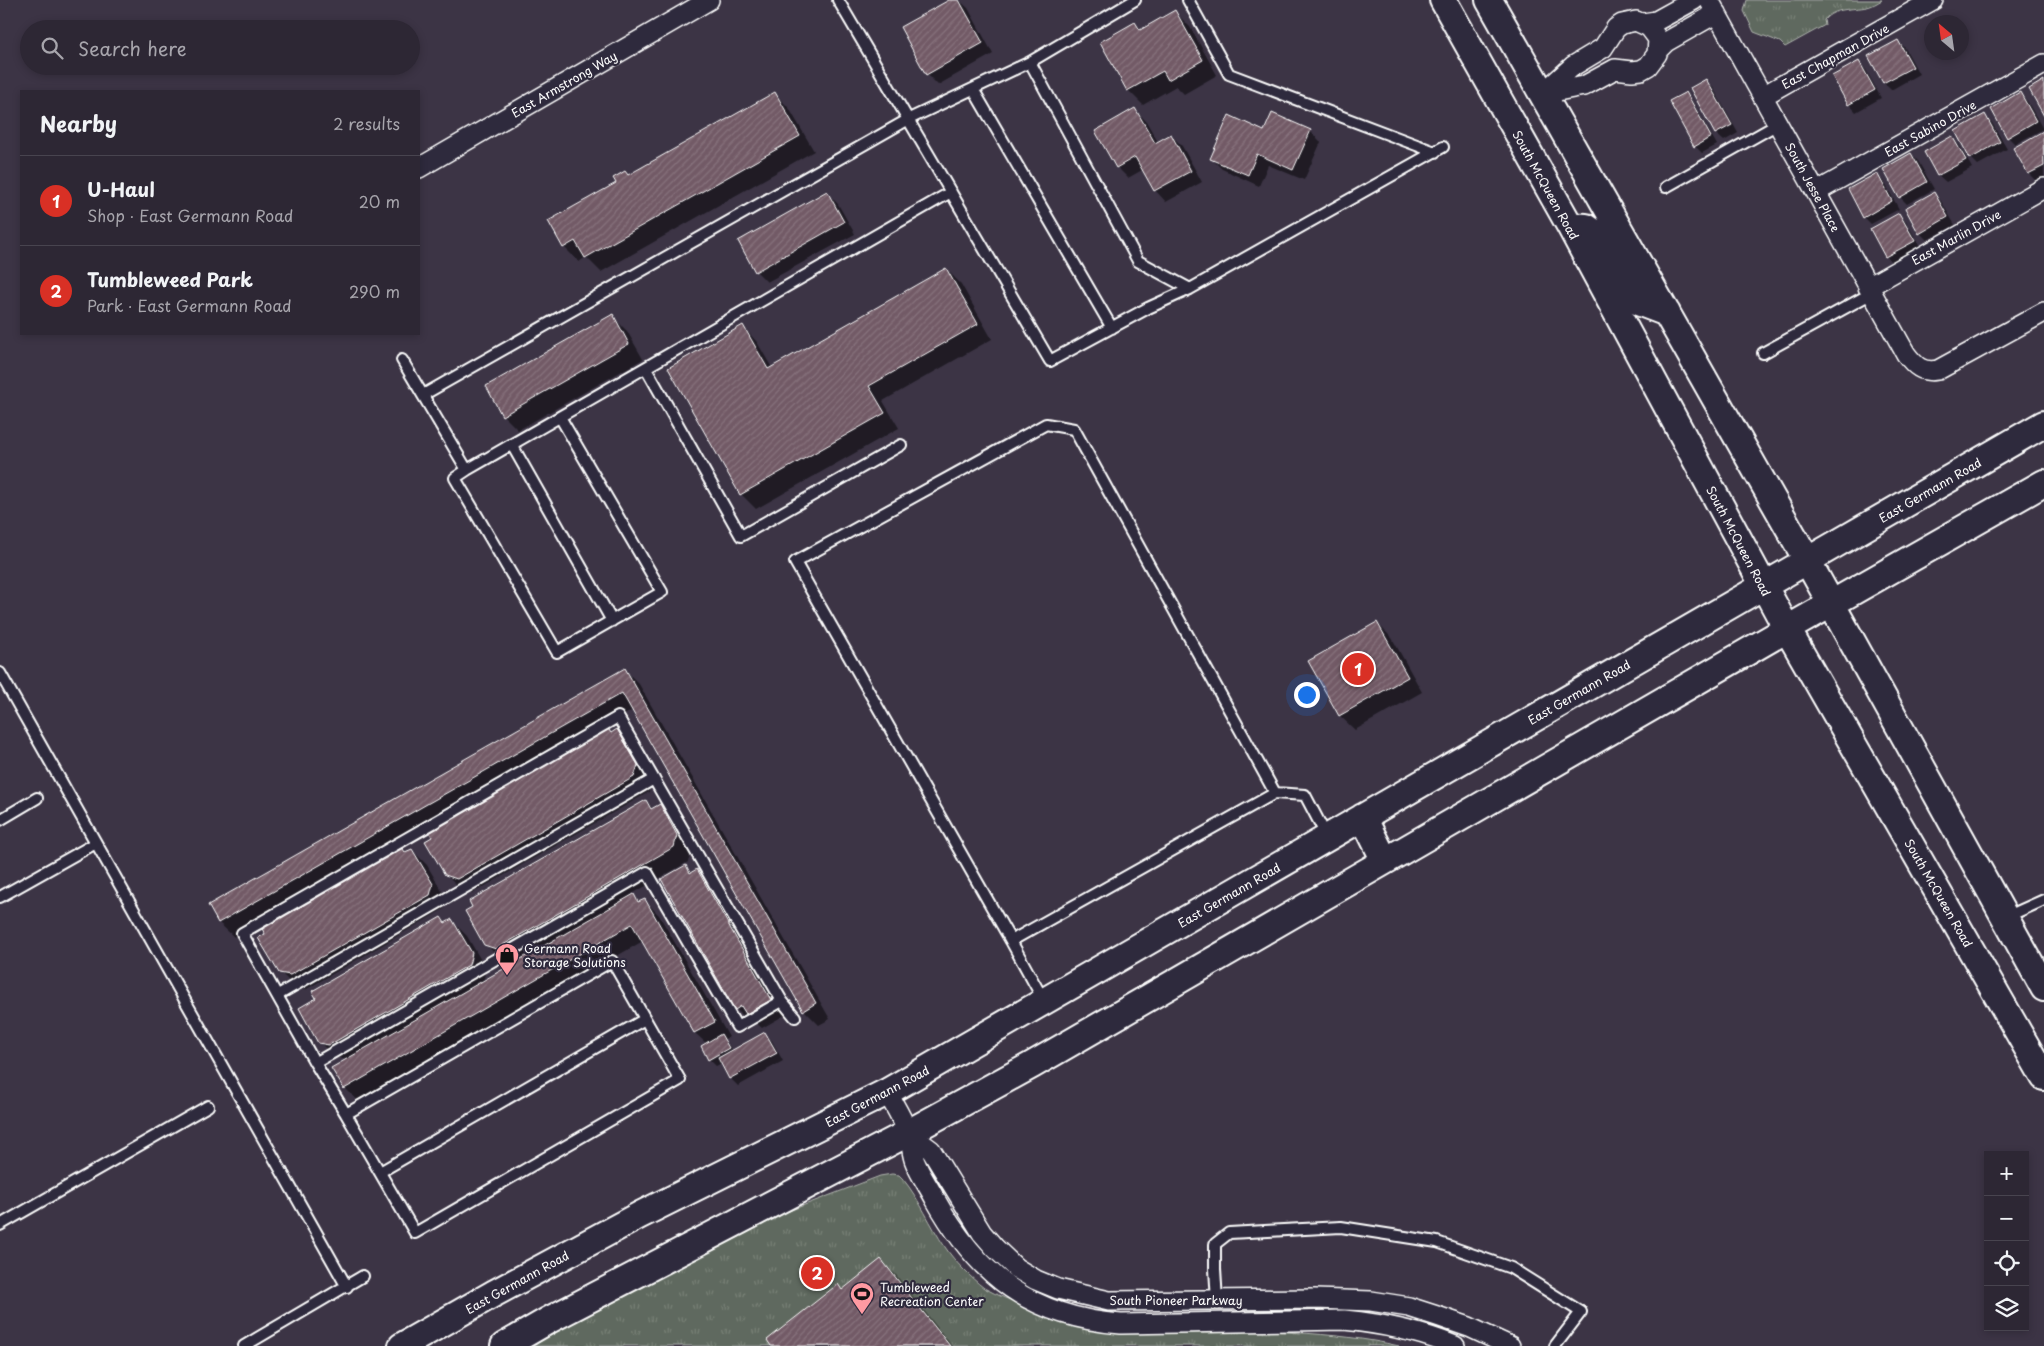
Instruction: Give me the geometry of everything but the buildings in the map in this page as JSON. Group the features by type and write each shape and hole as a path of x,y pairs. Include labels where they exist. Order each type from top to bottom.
{"main road":[{"name":"South McQueen Road","path":"1442,0 1570,226 1787,629 2043,1072"},
{"path":"1489,0 1807,560 2044,988"},
{"path":"1506,112 1542,94"},
{"path":"1570,226 1586,227 1596,234 1638,302 1667,313"},
{"name":"East Germann Road","path":"402,1346 640,1215 887,1092 2044,424"},
{"path":"504,1346 557,1316 908,1133 1032,1064 2044,483"},
{"path":"1363,817 1385,861"}],"street":[{"name":"East Armstrong Way","path":"420,167 709,0"},
{"path":"1643,23 1656,20 1694,0"},
{"name":"East Chapman Drive","path":"1763,96 1933,0"},
{"path":"1658,50 1713,7"},
{"name":"South Jesse Place","path":"1713,7 1906,354 1914,364 1922,370 1930,372 1951,365 2044,312"},
{"path":"1636,21 1643,23 1655,32 1658,39 1658,50 1654,61 1641,70 1615,69 1584,86 1542,94 1573,66 1603,48 1612,34 1622,24 1636,21"},
{"name":"East Sabino Drive","path":"1816,192 2044,64"},
{"name":"East Marlin Drive","path":"1870,290 2044,188"},
{"name":"South Pioneer Parkway","path":"887,1092 908,1133 914,1162 955,1232 983,1266 1001,1282 1024,1297 1072,1317 1096,1322 1121,1324 1344,1320 1374,1323 1431,1336 1455,1346"},
{"name":"South Pioneer Parkway","path":"908,1133 931,1150 982,1233 995,1248 1016,1268 1036,1280 1084,1296 1109,1301 1315,1299 1371,1301 1409,1307 1437,1316 1469,1327 1510,1346"},
{"path":"1217,1301 1218,1322"}],"lane":[{"path":"838,0 1050,361 1148,308 1190,289 1439,149 1229,74 1188,0"},
{"path":"423,395 909,119 1030,62 1135,0"},
{"path":"1030,62 1138,261 1190,289"},
{"path":"974,89 1112,328"},
{"path":"1666,187 1778,124"},
{"path":"560,417 662,592 557,652 455,478 467,470 951,192"},
{"path":"1763,354 1870,290"},
{"path":"402,360 467,470"},
{"path":"646,368 741,536 901,445"},
{"path":"1045,1002 1012,940 794,562 1046,424 1074,429 1275,792"},
{"path":"512,445 612,621"},
{"path":"0,673 347,1287"},
{"path":"346,1114 612,961 680,1080 414,1233 242,933 618,716 782,1001 795,1017"},
{"path":"278,995 654,779"},
{"path":"1012,940 1275,792 1305,795 1328,838"},
{"path":"0,820 37,798"},
{"path":"0,897 96,843"},
{"path":"315,1063 647,872 737,1027 782,1001"},
{"path":"2005,918 2044,900"},
{"path":"380,1172 645,1019"},
{"path":"0,1226 208,1106"},
{"path":"1217,1301 1214,1269 1215,1244 1229,1233 1341,1227 1436,1242 1511,1268 1581,1312 1555,1346"},
{"path":"244,1346 363,1276"}],"green space":[{"path":"1747,0 1882,0 1869,7 1833,13 1824,20 1825,25 1785,47 1780,42 1754,32 1744,11"},
{"path":"899,1175 903,1179 915,1195 945,1247 968,1274 984,1288 1027,1306 1075,1317 1128,1324 1294,1332 1348,1337 1399,1346 532,1346 577,1320 768,1219 880,1176"}],"place":[{"name":"U-Haul","path":"1358,669"},
{"name":"Germann Road Storage Solutions","path":"507,976"},
{"name":"Tumbleweed Park","path":"817,1273"},
{"name":"Tumbleweed Recreation Center","path":"862,1315"}]}
